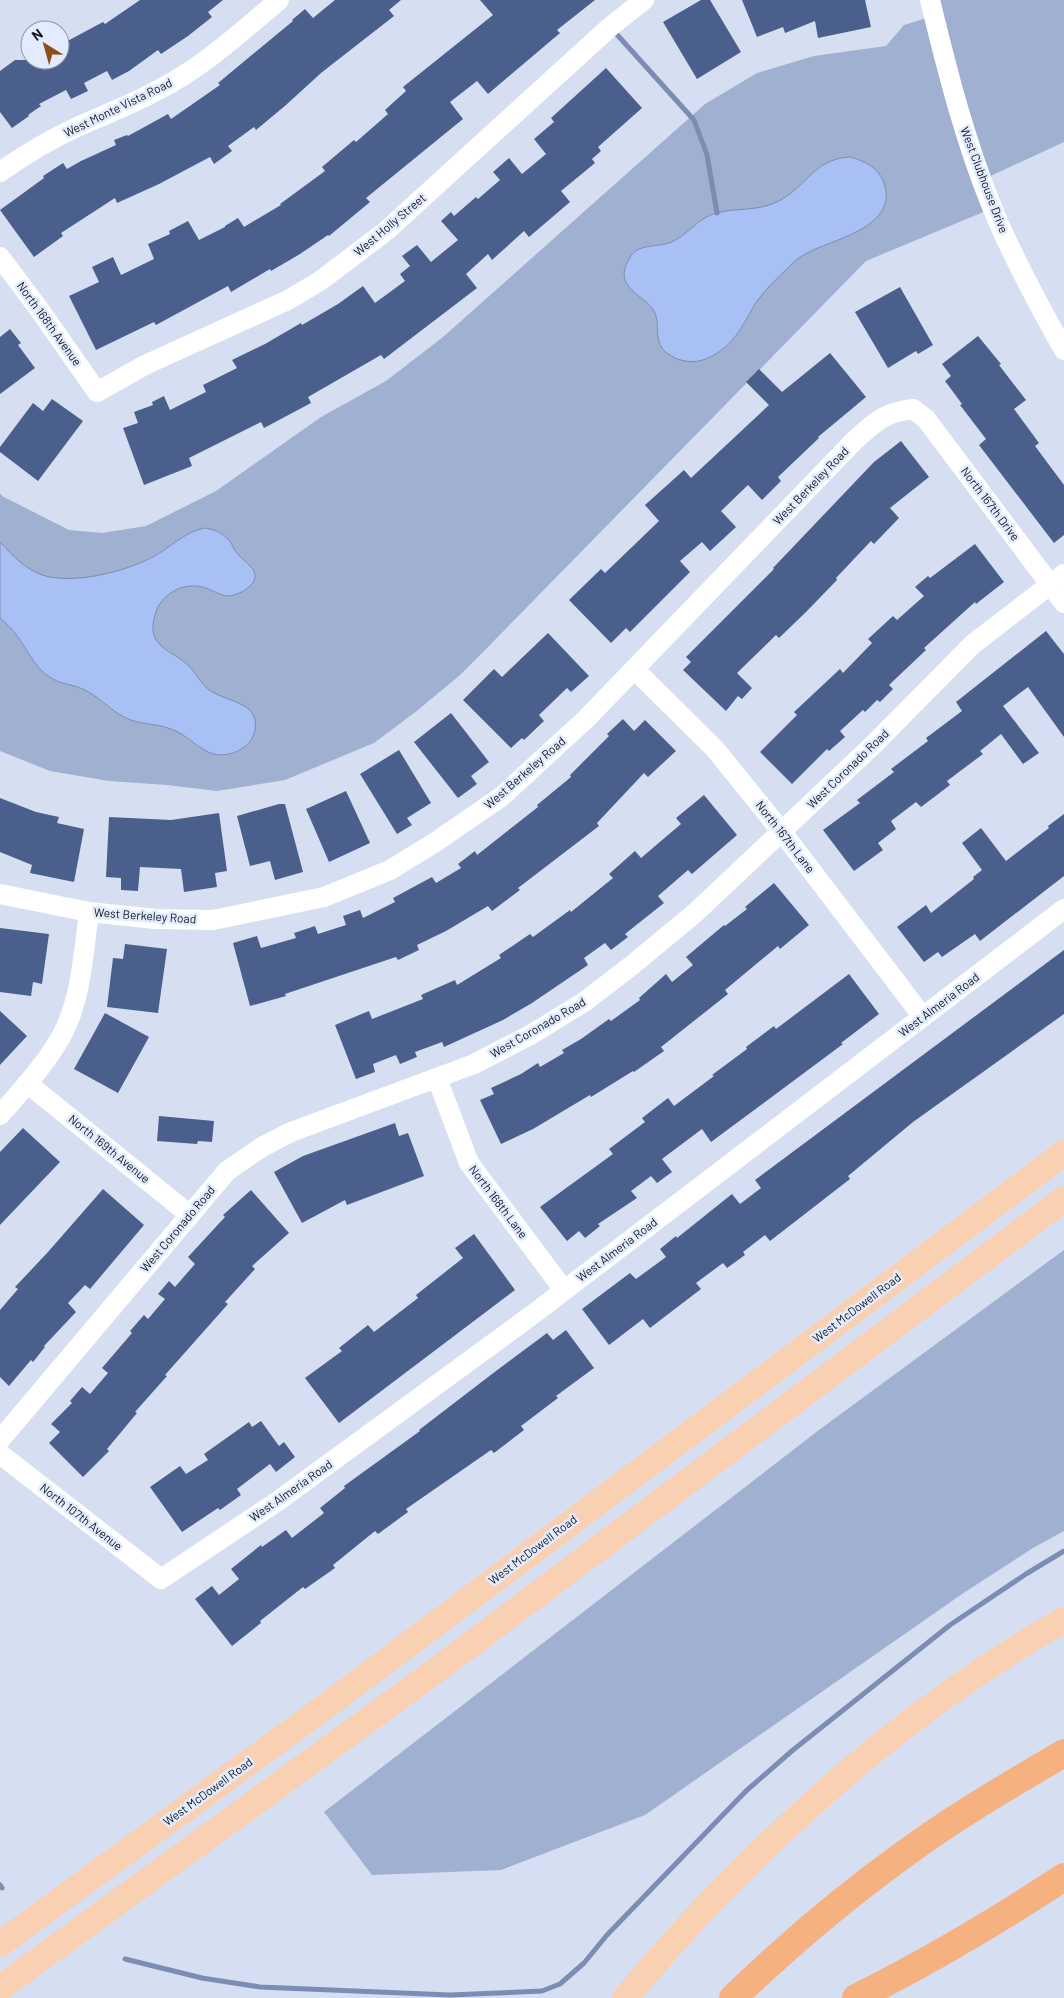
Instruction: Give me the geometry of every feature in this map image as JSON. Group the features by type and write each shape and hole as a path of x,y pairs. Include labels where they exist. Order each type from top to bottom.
{"highway":[{"path":"733,1998 808,1929 883,1869 970,1810 1064,1753"},
{"path":"856,1998 970,1936 1064,1877"}],"main road":[{"name":"West McDowell Road","path":"0,1944 341,1695 1064,1153"},
{"path":"4,1985 434,1672 1064,1199"},
{"path":"624,1998 706,1907 812,1802 902,1728 954,1690 1064,1620"}],"street":[{"name":"West Monte Vista Road","path":"0,172 18,159 72,129 127,106 185,76 279,0"},
{"name":"West Holly Street","path":"97,392 145,365 288,300 320,281 386,231 610,27 644,0"},
{"name":"West Clubhouse Drive","path":"930,0 963,126 992,208 1064,350"},
{"name":"North 168th Avenue","path":"0,257 97,392"},
{"name":"North 167th Drive","path":"913,408 926,419 1057,579 1064,603"},
{"name":"West Berkeley Road","path":"0,894 89,912 155,919 213,920 324,896 390,870 434,843 501,797 586,719 873,423 894,411 913,408"},
{"name":"West Coronado Road","path":"0,1440 227,1171 262,1147 291,1132 474,1064 532,1034 584,1002 631,966 695,912 782,832 919,700 973,644 1057,579"},
{"name":"North 167th Lane","path":"634,669 715,749 782,832 923,1017"},
{"name":"West Almeria Road","path":"161,1579 278,1501 564,1290 1064,909"},
{"path":"0,1116 28,1084 68,1022 80,977 89,912"},
{"name":"North 168th Lane","path":"437,1078 469,1163 564,1290"},
{"name":"North 169th Avenue","path":"28,1084 190,1215"},
{"name":"North 107th Avenue","path":"0,1454 161,1579"}],"shaded area":[{"path":"930,0 1064,0 1064,142 982,180 993,208 866,261 488,647 460,675 418,710 374,743 285,780 217,791 109,781 50,771 0,751 0,493 2,496 69,530 102,533 146,526 216,491 321,417 386,381 443,337 705,104 757,73 814,56 886,46 904,25 933,16"},
{"path":"850,157 875,169 884,183 886,198 882,210 874,220 862,229 809,252 795,261 764,292 736,335 719,352 708,358 691,362 673,357 665,352 659,340 657,319 654,311 631,290 624,277 625,269 633,254 641,248 669,243 675,240 709,215 730,210 758,208 772,204 784,198 826,163"},
{"path":"205,528 219,532 226,537 236,552 254,571 254,581 247,589 232,596 202,587 187,586 180,588 162,601 155,615 153,626 154,635 162,647 189,666 208,689 241,704 252,714 255,721 255,730 250,742 233,753 220,755 208,752 177,731 130,720 83,689 52,679 39,668 16,634 0,618 0,542 19,561 42,575 54,578 83,578 98,576 140,563 158,554 190,533"},
{"path":"1064,1250 1064,1531 1033,1548 962,1594 645,1815 501,1870 372,1875 324,1812 819,1430"}],"building":[{"path":"140,0 223,0 208,12 212,17 161,54 158,50 129,71 112,80 107,71 84,83 88,91 71,99 66,90 39,104 41,106 12,128 0,112 0,71 15,60 20,60 20,70 70,70 70,40 103,22 105,24"},
{"path":"335,0 401,0 389,10 394,16 321,73 256,130 254,127 228,146 232,151 214,164 210,157 159,184 117,203 115,198 61,233 63,236 34,257 0,210 44,178 43,176 63,163 67,169 116,145 114,140 128,136 168,114 171,119 220,85 218,83 305,9 313,18"},
{"path":"480,0 595,0 557,30 560,33 488,94 477,81 450,102 463,119 366,198 370,202 329,236 271,271 270,269 231,292 228,286 156,325 154,322 96,350 69,296 99,282 92,267 113,257 121,275 154,259 148,244 170,234 169,231 188,221 199,240 238,218 244,227 281,205 325,171 322,167 354,140 356,142 388,114 385,110 406,91 403,87 493,15"},
{"path":"701,0 710,0 741,52 697,79 663,22"},
{"path":"742,0 865,0 871,27 818,38 815,21 785,33 783,27 757,37"},
{"path":"606,68 642,108 598,147 601,151 592,159 595,163 561,191 570,202 529,237 524,231 492,260 488,254 466,274 477,288 384,359 381,355 308,397 311,403 264,428 261,422 189,458 192,466 144,485 123,428 138,423 134,412 153,405 152,402 164,396 170,410 206,392 203,385 237,368 232,360 301,323 302,325 338,304 363,286 375,303 405,281 400,274 410,266 402,256 417,245 431,262 458,240 441,221 451,212 454,216 500,180 493,172 509,158 522,174 546,154 534,139 554,122 551,118"},
{"path":"900,287 933,345 918,354 916,351 888,368 855,312"},
{"path":"10,329 21,343 18,345 35,368 0,394 0,337"},
{"path":"978,336 1001,364 999,365 1026,400 1014,409 1039,443 1035,446 1064,485 1064,535 1054,543 979,445 986,439 960,405 962,404 945,381 951,376 942,364"},
{"path":"830,353 866,397 818,437 778,477 781,481 762,500 748,485 721,511 736,527 710,551 702,542 680,561 690,572 630,632 626,628 611,643 569,600 601,569 605,573 659,521 645,505 684,470 691,478 769,405 746,382 759,369 782,392"},
{"path":"52,399 83,421 38,481 0,452 0,447 33,403 43,411"},
{"path":"901,441 929,477 890,508 899,518 874,544 871,541 806,612 779,638 776,635 737,673 752,688 742,699 738,696 726,711 683,670 691,662 686,657 774,569 874,462"},
{"path":"975,544 1004,582 976,604 975,602 924,648 926,650 889,685 893,689 880,702 877,700 865,712 863,710 840,731 845,737 829,751 827,749 792,784 760,752 797,715 794,712 840,669 843,673 872,643 868,639 893,616 897,620 924,596 915,587"},
{"path":"1046,631 1064,654 1064,737 1028,687 1003,706 1039,753 1023,764 1001,734 980,751 983,754 947,781 950,785 921,807 916,802 891,821 896,829 878,843 883,850 854,871 823,830 860,803 857,800 894,772 891,769 928,741 926,738 962,711 956,702"},
{"path":"548,633 589,676 571,692 567,688 539,715 544,721 524,740 522,738 511,748 463,700 494,669 502,677"},
{"path":"451,713 489,762 471,776 477,784 458,798 414,742"},
{"path":"623,719 634,731 645,720 676,751 648,777 644,773 597,823 599,826 518,888 520,890 492,911 488,906 446,931 417,945 419,950 398,960 396,957 285,994 286,996 250,1006 233,943 257,936 261,948 296,938 294,933 315,926 318,934 346,925 343,916 360,910 363,918 395,902 393,898 432,877 436,883 461,868 458,864 475,851 477,855 538,807 537,805 571,777 570,775 609,736 607,734"},
{"path":"399,750 431,803 407,818 412,825 397,834 360,774"},
{"path":"346,791 370,843 329,862 306,809"},
{"path":"704,795 737,835 692,874 688,870 658,896 664,903 625,934 628,937 611,950 605,943 584,958 588,965 503,1020 444,1047 442,1042 415,1052 417,1057 400,1064 396,1055 373,1064 375,1072 356,1079 335,1025 369,1011 372,1019 423,999 421,995 455,980 457,985 501,958 499,955 530,934 533,937 570,910 571,912 613,878 609,874 635,851 641,858 681,824 676,818"},
{"path":"0,798 36,812 59,817 57,823 84,829 74,882 30,873 32,865 0,852"},
{"path":"285,804 303,872 275,880 270,861 250,866 237,816"},
{"path":"219,813 227,871 215,873 217,887 184,892 181,869 140,867 138,891 121,890 121,878 106,877 109,817 171,820"},
{"path":"1064,814 1064,876 980,941 975,934 942,957 938,952 924,962 897,927 926,905 931,913 974,879 973,877 982,870 962,843 981,828 1006,861"},
{"path":"774,883 809,925 780,949 778,946 725,990 728,994 661,1047 664,1051 634,1072 591,1097 590,1095 533,1129 501,1144 480,1100 494,1094 491,1088 521,1074 538,1063 540,1067 564,1053 562,1050 609,1019 611,1021 640,1000 639,998 666,974 672,982 693,965 686,957 724,925 747,909 745,907"},
{"path":"0,928 49,934 42,984 33,982 31,996 0,992"},
{"path":"125,944 167,949 158,1013 107,1007 113,958 123,959"},
{"path":"1064,950 1064,1014 913,1122 848,1176 850,1179 770,1241 765,1235 743,1252 745,1255 727,1268 723,1263 696,1283 701,1289 650,1328 643,1319 609,1345 582,1309 630,1273 636,1279 666,1257 660,1249 676,1236 677,1238 732,1194 740,1204 761,1188 755,1180"},
{"path":"849,974 879,1014 841,1043 843,1044 711,1142 702,1129 662,1159 672,1172 657,1183 651,1176 631,1191 637,1198 598,1224 600,1226 585,1238 579,1231 567,1241 540,1207 613,1154 609,1149 645,1122 642,1118 668,1098 674,1106 747,1049 746,1047 774,1026 776,1029"},
{"path":"0,1011 27,1036 0,1065"},
{"path":"105,1013 149,1037 118,1093 74,1069"},
{"path":"159,1116 214,1121 212,1142 198,1141 197,1144 157,1141"},
{"path":"395,1123 399,1136 408,1133 424,1176 347,1205 345,1200 302,1223 274,1172 303,1156"},
{"path":"23,1128 60,1162 0,1225 0,1152"},
{"path":"103,1189 144,1225 90,1289 85,1285 68,1303 76,1312 44,1346 33,1362 31,1360 9,1386 0,1377 0,1310 18,1289 15,1287"},
{"path":"251,1190 289,1233 252,1266 255,1269 225,1302 228,1304 135,1412 137,1413 107,1449 109,1451 83,1477 49,1443 60,1432 51,1424 72,1403 70,1401 82,1387 90,1394 108,1373 102,1368 132,1333 130,1331 144,1315 148,1319 165,1299 158,1294 169,1281 175,1287 195,1264 188,1257 225,1217 223,1215"},
{"path":"474,1234 515,1290 339,1423 305,1378 342,1351 339,1348 368,1325 374,1332 418,1298 416,1295 463,1258 455,1248"},
{"path":"566,1330 594,1368 556,1396 558,1398 521,1426 524,1430 494,1453 491,1450 406,1509 408,1512 378,1534 375,1531 333,1565 335,1568 305,1589 303,1587 232,1646 195,1599 212,1586 219,1595 239,1579 231,1569 261,1545 262,1547 286,1530 292,1538 324,1513 320,1508 345,1488 344,1486 420,1431 547,1333 553,1340"},
{"path":"261,1421 279,1446 284,1442 295,1457 276,1472 270,1464 237,1489 241,1495 220,1510 218,1508 182,1532 150,1487 180,1466 186,1474 208,1460 204,1454 249,1422 252,1427"}],"waterway":[{"path":"612,29 694,120 707,155 717,213"},
{"path":"125,1959 202,1978 260,1987 450,1995 542,1991 560,1984 584,1963 607,1935 746,1791 793,1750 950,1625 1064,1551"}]}
